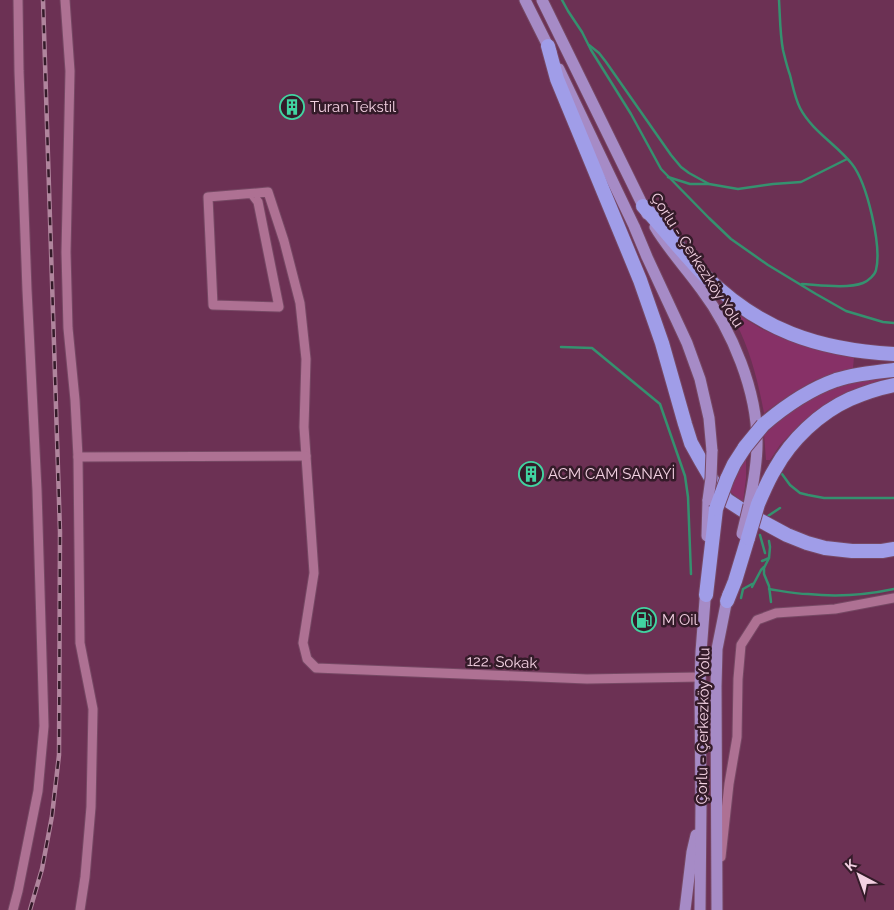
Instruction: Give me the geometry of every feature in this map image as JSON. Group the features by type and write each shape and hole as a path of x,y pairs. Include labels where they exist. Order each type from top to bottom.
{"highway":[{"path":"548,46 557,79 640,280 662,343 692,443 715,485 727,500 750,515 787,535 808,543 825,548 852,551 894,549"},
{"path":"643,206 706,276 737,304 758,319 796,336 824,345 848,350 894,354"},
{"path":"706,595 712,504 734,464 763,425 797,398 837,380 868,372 894,370"},
{"path":"727,601 735,581 754,505 786,452 804,431 825,414 850,399 880,388 894,386"}],"main road":[{"name":"Çorlu - Çerkezköy Yolu","path":"525,0 634,226 687,343 700,379 709,418 712,451 712,504"},
{"name":"Çorlu - Çerkezköy Yolu","path":"542,0 643,206 668,246 702,289 730,336 741,363 754,411 757,444 754,505"},
{"name":"Çorlu - Çerkezköy Yolu","path":"700,910 700,677 706,595"},
{"name":"Çorlu - Çerkezköy Yolu","path":"717,910 717,649 727,601"},
{"path":"685,910 692,852 701,806"}],"street":[{"path":"13,910 38,791 44,726 38,490 27,290 18,0"},
{"path":"66,0 70,71 66,252 78,458 80,642 93,709 91,807 80,910"},
{"path":"78,458 306,456 304,427 306,359 300,303 284,241 268,192 208,197 213,305 279,307 258,202 252,194"},
{"name":"122. Sokak","path":"306,456 314,573 303,644 307,659 316,668 587,680 700,677"},
{"path":"718,892 729,784 737,737 738,679 741,645 756,620 776,613 835,610 894,598"}],"shaded area":[{"path":"0,0 894,0 894,910 0,910"},
{"path":"724,305 760,328 782,338 854,357 853,368 815,380 764,413 748,351 740,331"},
{"path":"887,377 852,390 821,408 800,424 780,445 770,460 766,460 764,434 801,404 844,384"},
{"path":"744,457 746,458 746,478 743,502 728,490"}],"waterway":[{"path":"562,0 631,114 661,169 709,218 731,239 768,265 816,294 846,311 883,322 894,323"},
{"path":"779,0 783,50 798,104 811,124 846,157 858,173 872,215 877,246 876,270 873,276 865,282 857,285 842,286 802,284"},
{"path":"589,45 606,62 681,167 709,184"},
{"path":"668,177 690,184 709,184 738,189 801,182 847,159"},
{"path":"561,347 592,348 660,404 685,476 688,497 691,574"},
{"path":"782,474 790,485 800,493 808,495 824,498 894,498"},
{"path":"765,518 780,508"},
{"path":"760,535 765,553"},
{"path":"762,561 769,558 769,541"},
{"path":"769,558 764,568 764,574 769,586 771,602"},
{"path":"752,587 764,567"},
{"path":"741,598 743,589 753,584"},
{"path":"769,589 798,594 829,595 873,593 894,589"}],"railway":[{"path":"30,910 42,869 52,816 59,755 60,532 43,0"}],"place":[{"name":"Turan Tekstil","path":"292,107"},
{"name":"ACM CAM SANAYİ","path":"531,474"},
{"name":"M Oil","path":"644,620"}]}
